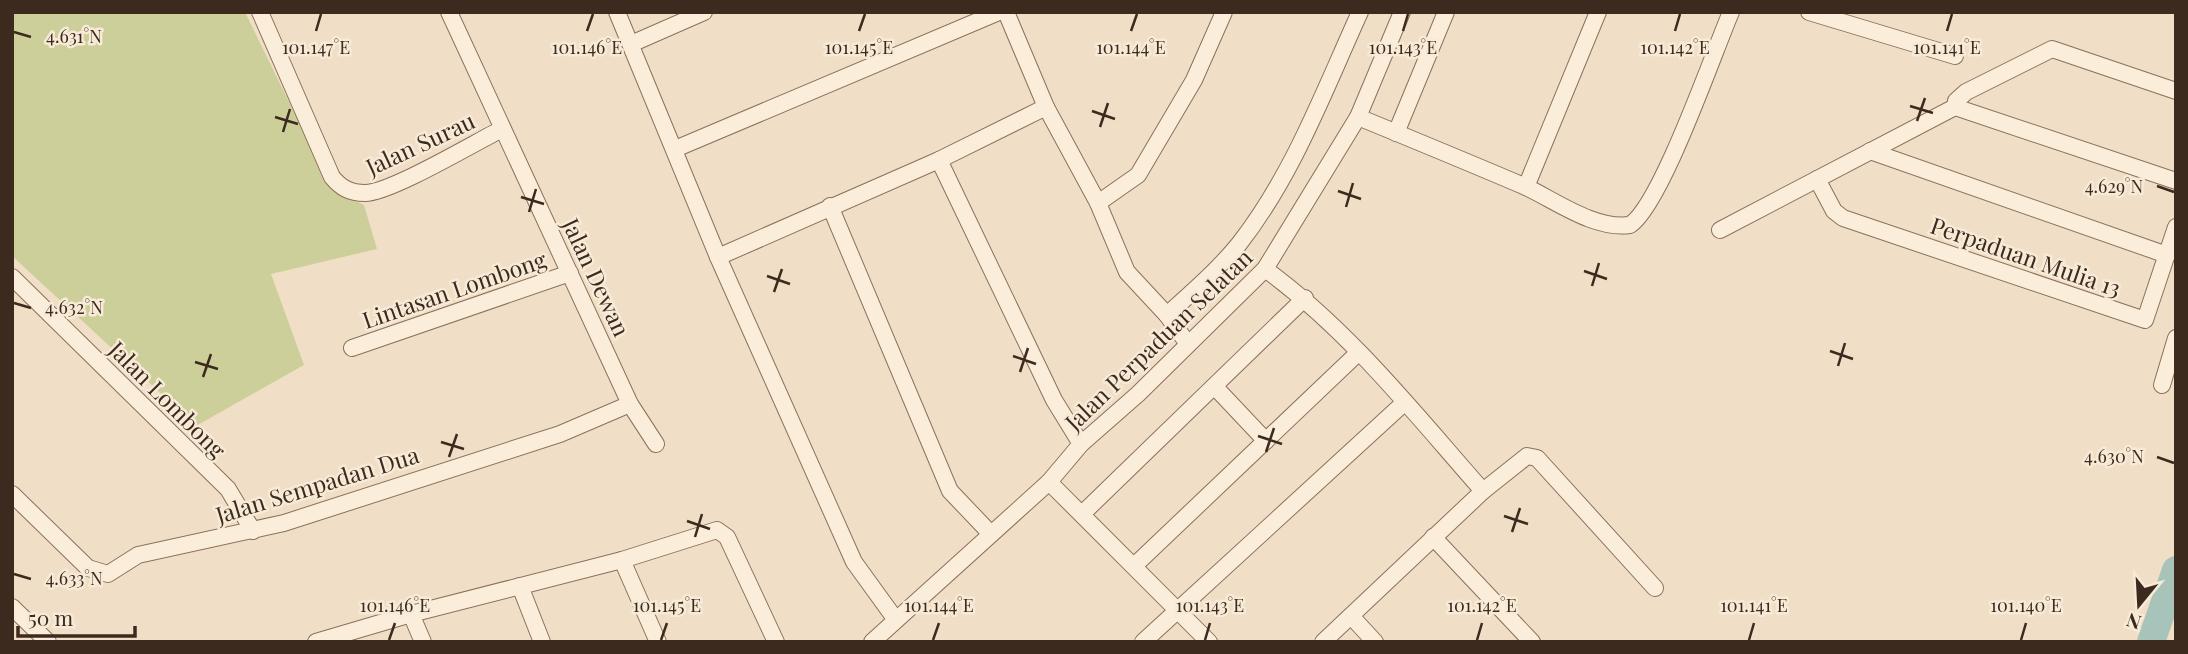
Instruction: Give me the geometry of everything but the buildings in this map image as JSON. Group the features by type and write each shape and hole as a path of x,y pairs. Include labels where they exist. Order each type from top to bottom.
{"street":[{"name":"Jalan Surau","path":"260,12 332,177 340,186 364,193 380,191 502,129"},
{"name":"Jalan Dewan","path":"449,12 630,404 656,444"},
{"path":"617,12 718,257 854,562 896,620"},
{"path":"631,44 704,12"},
{"path":"675,149 999,12"},
{"path":"1006,12 1046,107 1098,203 1127,272 1167,315 1188,344"},
{"path":"1098,203 1138,175 1194,80 1224,12"},
{"path":"1167,315 1239,243 1278,184 1297,151 1360,12"},
{"name":"Jalan Perpaduan Selatan","path":"872,642 1049,482 1081,444 1265,270 1358,117 1402,12"},
{"path":"1396,133 1446,12"},
{"path":"1526,187 1598,12"},
{"path":"1358,117 1526,187 1611,226 1630,225 1637,220 1678,141 1731,12"},
{"path":"1809,12 1955,55"},
{"path":"1955,107 1956,101 1966,92 2052,49 2176,91"},
{"path":"718,257 939,160 1046,107"},
{"path":"1720,230 1955,107 2176,181"},
{"path":"1870,151 2166,255"},
{"path":"939,160 1054,400 1081,444"},
{"name":"Perpaduan Mulia 13","path":"1817,179 1834,211 1843,218 2145,320 2176,227"},
{"path":"830,206 950,491 991,534"},
{"path":"1265,270 1305,298 1405,402 1483,491"},
{"name":"Lintasan Lombong","path":"352,348 570,273"},
{"name":"Jalan Lombong","path":"12,277 228,489 253,531"},
{"path":"1082,514 1305,298"},
{"path":"2162,385 2176,338"},
{"path":"1134,566 1358,353"},
{"path":"1215,387 1266,441"},
{"path":"1143,642 1405,402"},
{"name":"Jalan Sempadan Dua","path":"12,494 88,568 98,573 116,571 127,561 151,551 253,531 560,434 630,404"},
{"path":"1323,642 1483,491 1527,456 1537,458 1655,588"},
{"path":"1049,482 1178,608 1209,642"},
{"path":"316,642 411,614 622,560 717,530 727,537 776,642"},
{"path":"1433,537 1532,642"},
{"path":"622,560 658,642"},
{"path":"520,586 542,642"},
{"path":"12,607 48,642"},
{"path":"411,614 424,642"},
{"path":"1351,616 1375,642"}],"green space":[{"path":"12,12 245,12 332,190 364,205 377,249 271,274 304,365 196,426 12,256"}],"waterway":[{"path":"2151,642 2176,570"}]}
